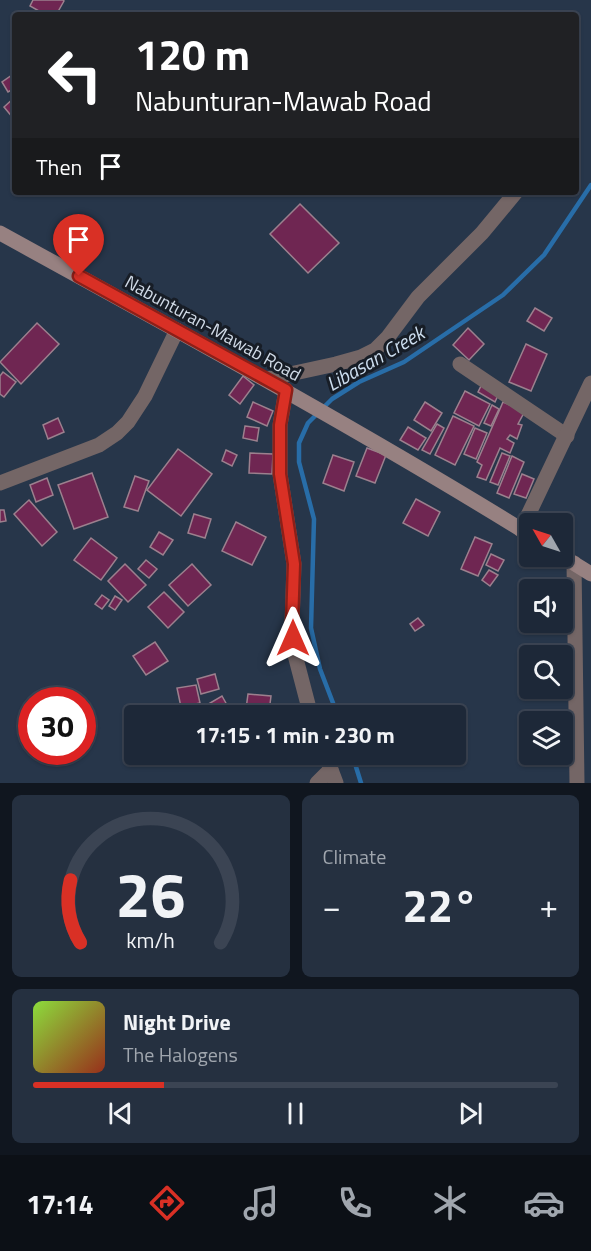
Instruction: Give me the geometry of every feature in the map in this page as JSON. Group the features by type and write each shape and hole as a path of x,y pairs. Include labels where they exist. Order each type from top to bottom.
{"main road":[{"name":"Nabunturan-Mawab Road","path":"0,233 267,379 519,529"},
{"path":"573,563 591,574"}],"street":[{"path":"267,379 336,364 361,357 375,350 388,337 418,297 483,233 514,195"},
{"path":"0,483 99,445 117,433 128,422 145,396 177,330"},
{"path":"460,364 567,436"},
{"path":"534,513 591,382"},
{"path":"286,390 280,425 280,474 294,564 292,624 294,651 307,705"},
{"path":"568,567 577,783"},
{"path":"318,783 331,769"}],"building":[{"path":"33,0 64,1 58,12 41,12 30,6"},
{"path":"12,75 12,90 8,92 2,82"},
{"path":"12,100 12,117 4,107"},
{"path":"300,204 339,243 308,273 270,234"},
{"path":"535,308 552,318 544,331 527,321"},
{"path":"37,323 59,344 21,384 0,362"},
{"path":"468,328 484,344 469,360 453,345"},
{"path":"526,344 547,354 531,391 509,382"},
{"path":"3,372 16,382 4,397 0,394 0,376"},
{"path":"243,376 254,385 240,404 229,395"},
{"path":"482,384 499,393 495,402 478,392"},
{"path":"465,391 490,404 479,426 454,413"},
{"path":"253,402 273,411 267,426 247,417"},
{"path":"425,402 442,413 431,431 414,420"},
{"path":"503,402 525,411 518,424 522,425 517,439 510,435 507,439 514,443 510,453 500,448 486,480 477,477 482,465 477,462"},
{"path":"492,405 499,409 491,426 484,423"},
{"path":"453,416 474,426 455,465 435,455"},
{"path":"58,418 64,432 48,439 43,425"},
{"path":"437,424 444,428 430,454 422,450"},
{"path":"245,426 259,428 257,441 243,438"},
{"path":"408,427 426,438 418,450 400,440"},
{"path":"475,428 487,433 476,459 464,454"},
{"path":"367,448 386,455 375,483 356,476"},
{"path":"178,449 212,474 181,516 147,490"},
{"path":"226,450 237,455 232,466 222,461"},
{"path":"250,453 273,454 272,474 249,473"},
{"path":"502,453 510,456 498,485 490,482"},
{"path":"333,455 354,462 344,491 323,483"},
{"path":"512,456 524,462 509,498 497,493"},
{"path":"92,473 108,517 74,529 58,485"},
{"path":"522,474 534,479 526,498 514,494"},
{"path":"135,476 149,481 138,511 124,507"},
{"path":"47,478 53,495 36,502 30,485"},
{"path":"416,499 440,512 428,536 403,523"},
{"path":"29,500 57,532 42,546 14,514"},
{"path":"0,510 4,510 6,521 0,522"},
{"path":"194,514 211,519 205,538 188,533"},
{"path":"236,522 266,537 252,565 222,551"},
{"path":"159,532 173,540 163,555 150,547"},
{"path":"475,537 492,544 478,576 461,569"},
{"path":"91,538 117,558 101,580 74,560"},
{"path":"491,554 504,560 498,571 486,565"},
{"path":"146,560 157,569 149,578 138,569"},
{"path":"125,564 146,585 128,602 108,581"},
{"path":"192,564 211,585 188,606 169,585"},
{"path":"489,570 498,575 490,586 482,580"},
{"path":"164,592 184,612 168,628 148,607"},
{"path":"102,595 109,600 102,609 95,604"},
{"path":"115,596 122,600 115,610 109,606"},
{"path":"418,618 424,625 415,631 410,624"},
{"path":"155,642 168,661 146,675 133,656"},
{"path":"215,674 219,689 201,694 197,679"},
{"path":"196,685 200,703 181,705 177,688"},
{"path":"248,694 271,696 270,705 247,705"},
{"path":"222,696 227,705 207,705"}],"waterway":[{"name":"Libasan Creek","path":"334,705 320,669 311,628 314,519 299,462 299,443 308,423 332,399 359,382 404,362 503,295 544,255 591,185"},
{"name":"Libasan Creek","path":"355,765 361,783"}],"route":[{"path":"79,276 286,390 280,425 280,474 294,564 293,638"}]}
